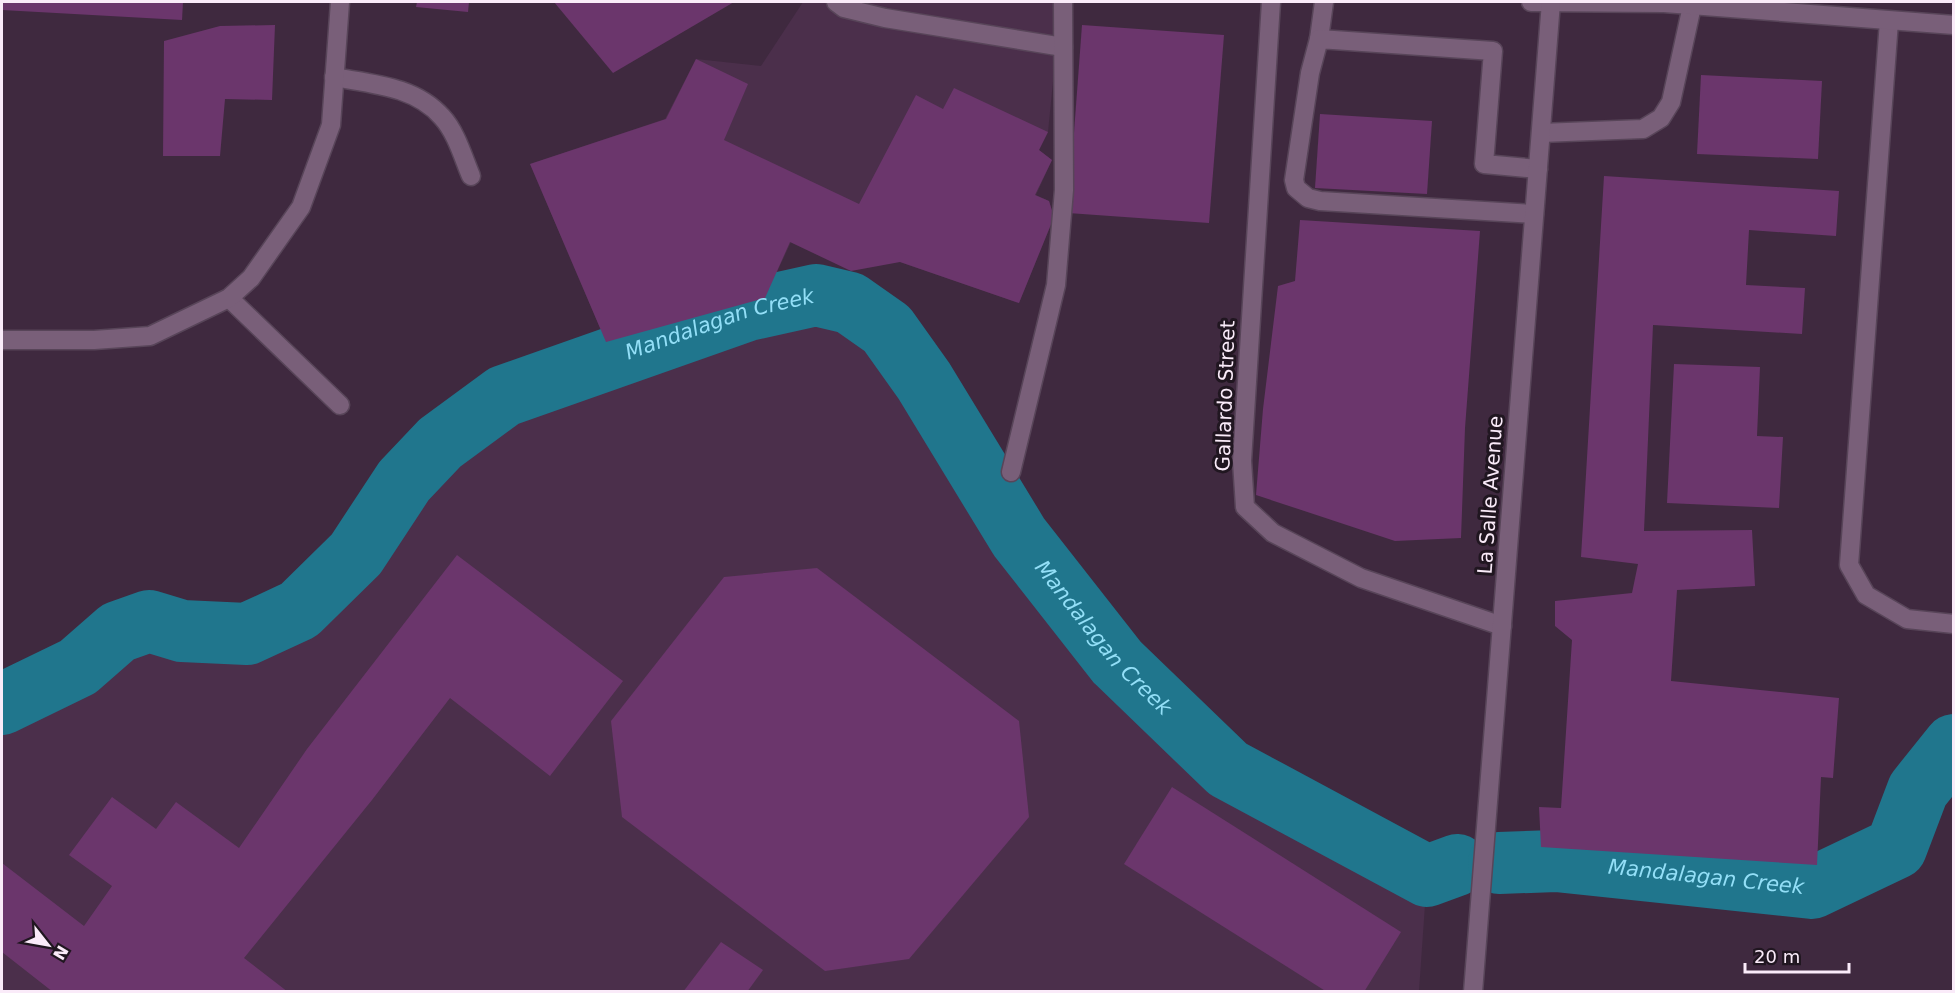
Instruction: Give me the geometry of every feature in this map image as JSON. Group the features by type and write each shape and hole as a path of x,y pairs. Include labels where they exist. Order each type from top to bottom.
{"street":[{"path":"2,340 94,340 150,336 229,298 251,278 302,207 331,125 340,2"},
{"path":"836,2 844,8 885,18 1062,47"},
{"path":"1011,472 1056,285 1064,190 1062,47 1064,2"},
{"name":"Gallardo Street","path":"1271,2 1242,461 1245,507 1273,533 1361,578 1502,626"},
{"path":"1324,2 1310,73 1294,180 1296,188 1308,198 1320,201 1534,214"},
{"path":"1531,2 1692,6 1953,25"},
{"name":"La Salle Avenue","path":"1473,992 1551,3"},
{"path":"1541,133 1643,129 1661,118 1671,102 1692,6"},
{"path":"1889,21 1849,565 1866,595 1907,619 1953,624"},
{"path":"1318,39 1493,51 1484,164 1538,169"},
{"path":"334,78 393,87 418,96 443,117 471,176"},
{"path":"229,298 340,405"}],"shaded area":[{"path":"803,2 1061,2 1048,132 1039,150 1052,160 1036,195 1049,201 1054,217 1019,303 900,262 791,242 765,298 606,342 530,164 665,119 696,59 761,66"},
{"path":"816,295 850,303 887,329 924,381 1019,537 1117,662 1228,769 1427,876 1419,991 2,992 2,704 78,667 118,632 148,621 182,630 246,634 299,610 356,554 404,481 440,443 504,396 748,310"}],"building":[{"path":"2,2 183,2 182,20 2,10"},
{"path":"417,2 469,2 468,12 416,7"},
{"path":"554,2 734,2 613,73"},
{"path":"275,25 272,100 225,99 220,156 163,156 164,41 220,26"},
{"path":"1082,25 1224,35 1209,223 1068,213"},
{"path":"696,59 748,84 724,140 859,204 916,95 943,109 954,88 1048,132 1039,150 1052,160 1035,195 1049,201 1054,217 1019,303 900,262 851,271 790,242 765,298 606,342 530,164 666,119"},
{"path":"1701,75 1822,81 1818,159 1697,154"},
{"path":"1320,114 1432,121 1427,194 1315,188"},
{"path":"1604,176 1839,191 1836,236 1749,230 1746,285 1805,288 1802,334 1653,325 1644,531 1752,530 1755,586 1677,590 1671,681 1839,698 1833,778 1821,777 1817,865 1541,847 1539,807 1561,808 1572,640 1555,626 1555,601 1632,593 1638,564 1581,557"},
{"path":"1300,220 1480,231 1465,428 1461,538 1395,541 1256,495 1263,409 1278,286 1295,281"},
{"path":"1674,364 1760,367 1757,436 1783,437 1779,508 1667,503"},
{"path":"457,555 623,681 550,776 450,698 372,800 244,958 288,992 53,992 2,952 2,863 84,926 112,886 69,855 112,797 156,829 176,802 239,848 307,749"},
{"path":"817,568 1019,721 1029,817 909,959 825,971 622,817 611,721 724,577"},
{"path":"1172,787 1401,932 1364,992 1327,992 1124,864"},
{"path":"721,942 763,970 747,992 683,992"}],"waterway":[{"name":"Mandalagan Creek","path":"2,704 78,667 118,632 149,621 182,631 247,634 299,610 356,554 404,481 440,443 504,396 748,310 816,295 850,303 887,329 924,381 1019,537 1117,662 1228,769 1427,876 1457,865"},
{"name":"Mandalagan Creek","path":"1499,863 1556,861 1812,888 1896,848 1918,790 1954,745"}]}
